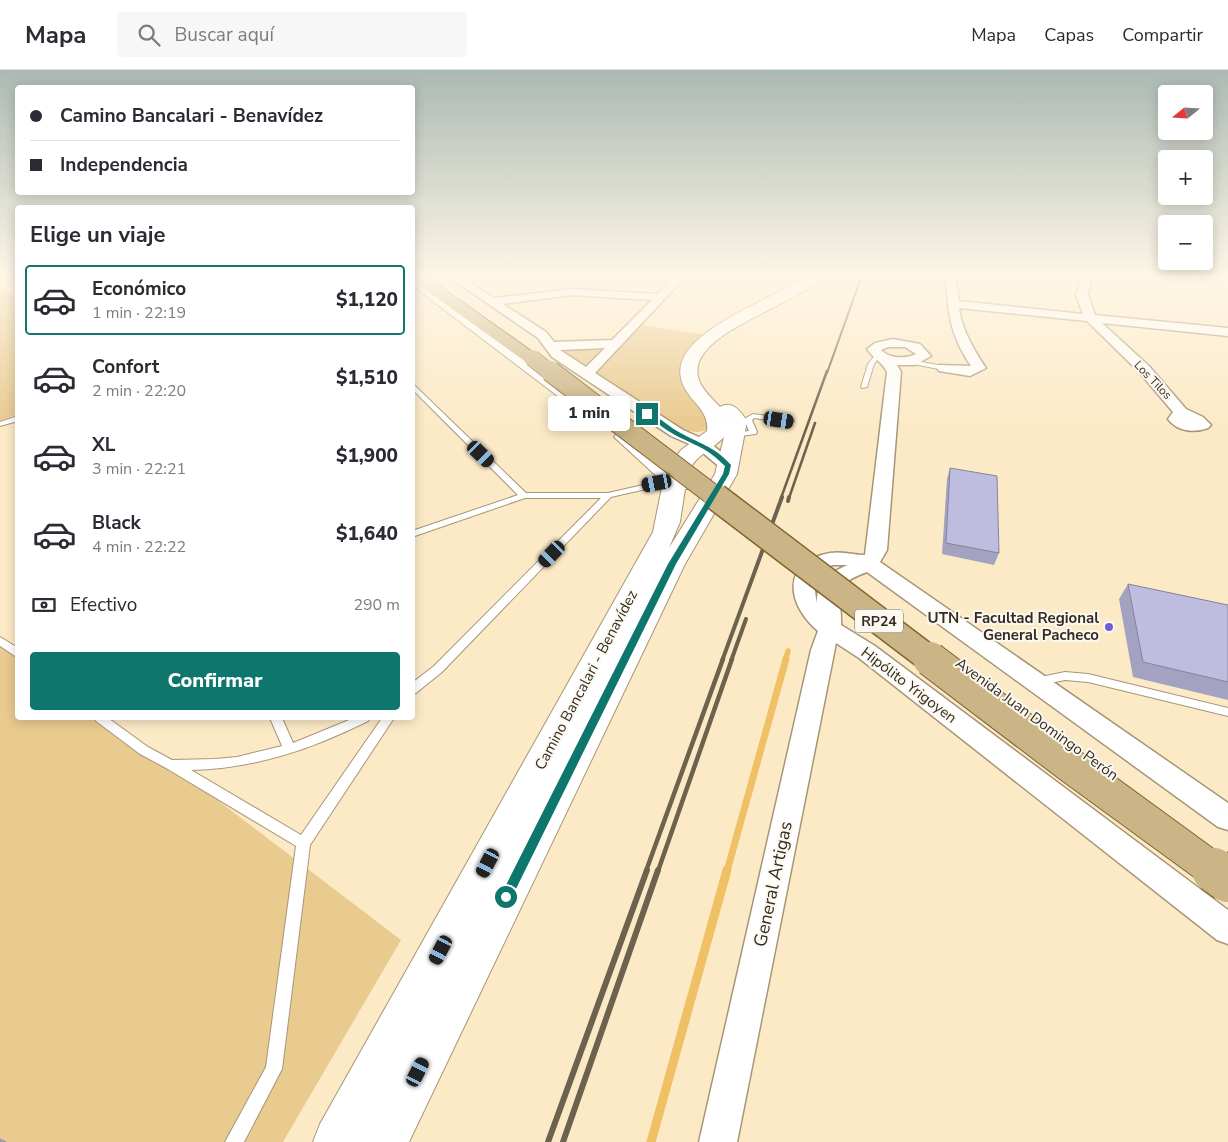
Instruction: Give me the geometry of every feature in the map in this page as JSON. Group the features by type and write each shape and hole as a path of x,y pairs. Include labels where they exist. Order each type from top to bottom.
{"main road":[{"path":"473,325 619,433 674,480 717,491"},
{"name":"RP24","path":"496,325 538,351"},
{"name":"RP24","path":"501,325 538,351 1063,760 1228,880"},
{"name":"Camino Bancalari - Benavídez","path":"383,1142 672,564 700,515 717,491 713,438 719,428 715,415 690,382 690,366 698,349 733,325"},
{"path":"736,435 737,421 706,386 703,378 705,359 728,336 747,325"},
{"name":"Avenida Juan Domingo Perón","path":"538,351 1228,858"},
{"name":"Camino Bancalari - Benavídez","path":"338,1142 665,532 672,511 674,480 688,454 715,455 736,435"}],"street":[{"path":"527,325 542,335 538,351"},
{"path":"587,374 631,325"},
{"path":"945,365 975,371 979,368 964,348 963,336 958,325"},
{"name":"Los Tilos","path":"1097,325 1144,369 1181,412"},
{"path":"1154,325 1228,332"},
{"path":"898,343 920,350 924,356 916,361 900,366 887,362 875,352 877,346 898,343"},
{"path":"538,351 613,344"},
{"path":"538,351 557,354 677,433 715,455"},
{"path":"830,627 827,604 829,589 835,580 869,564 875,559 877,550 887,362"},
{"name":"Hipólito Yrigoyen","path":"1228,818 869,564 859,559 831,558 817,563 807,572 804,586 807,605 814,615 867,652 1228,929"},
{"name":"General Artigas","path":"718,1142 822,650 830,627"}],"lane":[{"path":"916,361 945,365"},
{"path":"916,361 945,365"},
{"path":"864,387 871,364 887,362"},
{"path":"415,388 524,496"},
{"path":"736,435 753,432 748,419 753,416 790,421"},
{"path":"0,424 15,419"},
{"path":"415,533 524,496 608,495 674,480"},
{"path":"415,687 438,668 608,495"},
{"path":"0,641 15,652"},
{"path":"1034,682 1065,676 1088,678 1228,712"},
{"path":"103,720 137,745 303,843"},
{"path":"277,720 289,749"},
{"path":"170,764 212,765 244,761 289,749 359,720"},
{"path":"234,1142 274,1069 303,843 387,720"}],"shaded area":[{"path":"0,325 15,325 15,415 0,421"},
{"path":"638,325 708,335 691,351 703,411 710,427 704,431 697,432 684,430 596,373 596,370"},
{"path":"601,348 603,351 587,365 581,364 562,349"},
{"path":"0,641 15,652 15,720 103,720 137,745 170,764 401,940 283,1142 0,1142"}],"building":[{"path":"950,468 997,476 999,553 946,543"},
{"path":"1128,584 1228,605 1228,682 1143,662"}],"waterway":[{"path":"785,661 788,651"},
{"path":"727,871 786,659"},
{"path":"651,1142 727,870"}],"railway":[{"path":"827,373 844,325"},
{"path":"781,498 827,371"},
{"path":"789,498 815,423"},
{"path":"722,661 782,497"},
{"path":"788,501 789,497"},
{"path":"731,661 746,619"},
{"path":"646,871 723,659"},
{"path":"658,871 732,659"},
{"path":"548,1142 647,870"},
{"path":"563,1142 658,870"}],"place":[{"name":"UTN - Facultad Regional General Pacheco","path":"1109,627"}],"route":[{"path":"506,897 672,564 726,474 728,465 716,454 702,444 684,437 647,414"}]}
